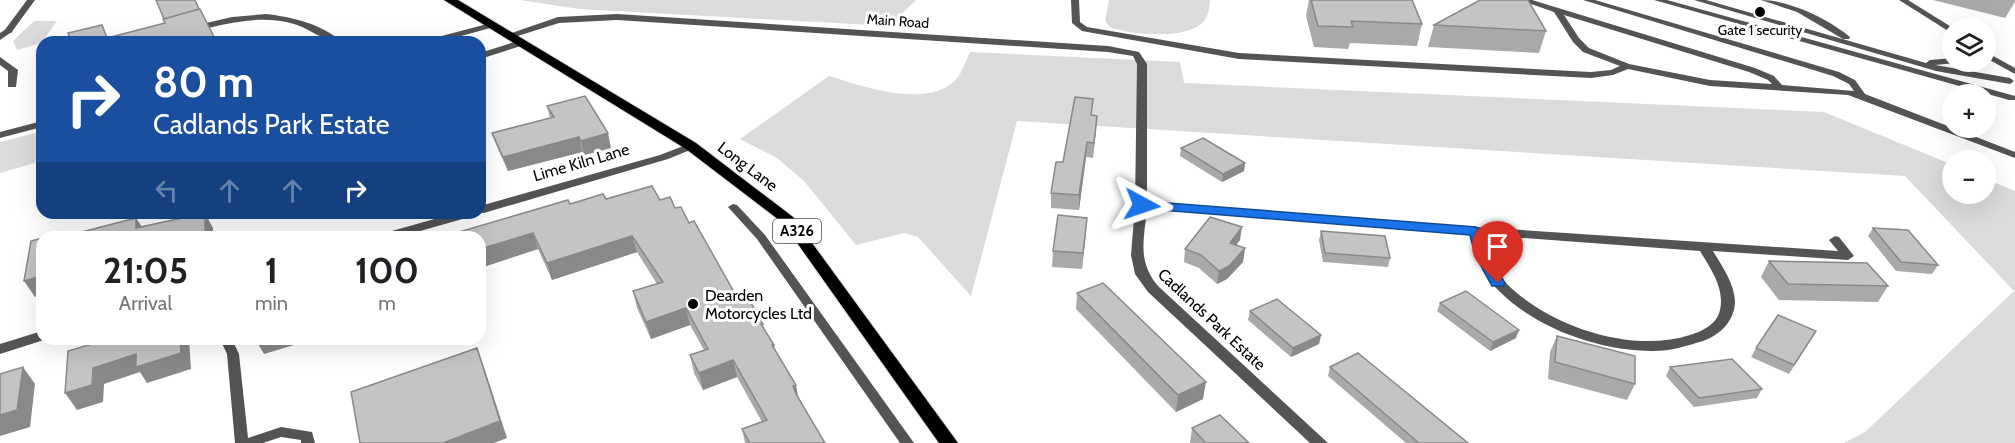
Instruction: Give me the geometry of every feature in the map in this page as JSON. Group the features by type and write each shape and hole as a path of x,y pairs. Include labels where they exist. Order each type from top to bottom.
{"main road":[{"name":"Long Lane","path":"450,0 691,146 788,220 950,443"}],"street":[{"path":"176,32 232,20 271,15 293,20 325,36"},
{"name":"Main Road","path":"486,53 558,20 617,17 1129,52 1136,54 1142,64 1142,205"},
{"path":"0,60 13,70 12,85"},
{"path":"0,135 36,126"},
{"name":"Lime Kiln Lane","path":"486,208 664,157 691,146"},
{"path":"1142,205 1851,260 1835,240"},
{"name":"Cadlands Park Estate","path":"1142,205 1137,255 1141,274 1146,282 1320,443"},
{"path":"406,231 448,219"},
{"path":"1476,231 1488,269 1505,290 1523,305 1568,328 1593,337 1636,345 1678,344 1703,336 1721,324 1727,312 1726,290 1704,247"},
{"path":"0,349 36,338"}],"lane":[{"path":"4,34 31,0"},
{"path":"1075,0 1076,23 1084,29 1224,55 1591,75 1613,72 1627,66"},
{"path":"1524,0 1752,70 1771,78 1780,88"},
{"path":"1587,0 1836,74 1852,82 1862,96"},
{"path":"1658,0 2013,99"},
{"path":"1698,0 1939,69 2012,80 2006,88 2013,99"},
{"path":"1765,0 1800,10 1863,47"},
{"path":"1903,0 1942,25"},
{"path":"1557,10 1576,40 1586,50 1627,66 1710,83 1838,91 1862,96 2015,155"},
{"path":"451,36 491,25"},
{"path":"1915,62 1942,61"},
{"path":"1996,62 2015,72"},
{"path":"733,207 761,237 907,443"},
{"path":"229,345 233,354 242,443"},
{"path":"248,443 281,432 307,436 308,443"}],"shaded area":[{"path":"520,0 916,0 889,26 579,9"},
{"path":"1109,0 1210,0 1206,17 1195,28 1172,34 1144,34 1110,27 1105,21"},
{"path":"34,21 57,21 46,36 36,36 36,44 17,50 13,41"},
{"path":"970,52 1180,62 1184,83 1824,112 1942,160 1942,204 1996,204 1996,183 2015,191 2015,443 1844,443 1865,432 2014,291 1905,176 1017,121 971,296 918,237 904,233 856,245 804,181 777,158 740,139 829,76 874,89 924,94 938,91 951,84 962,70"},
{"path":"36,133 35,163 0,173 0,142"}],"building":[{"path":"156,0 195,0 199,9 164,19"},
{"path":"1311,0 1412,0 1422,24 1351,21 1353,27 1318,26"},
{"path":"1480,0 1528,0 1546,31 1434,25"},
{"path":"200,9 214,36 115,36 165,23 163,19"},
{"path":"102,25 106,36 69,36 68,33"},
{"path":"585,96 608,133 581,141 579,137 503,157 492,133 554,117 547,106"},
{"path":"1075,97 1093,99 1091,115 1097,116 1094,143 1087,142 1079,195 1051,193 1056,162 1063,162"},
{"path":"1203,138 1245,163 1223,174 1181,148"},
{"path":"652,186 660,200 670,197 675,208 681,207 689,223 694,221 738,299 747,296 796,385 793,386 796,394 825,443 750,443 742,429 767,420 733,360 699,373 690,355 708,349 686,308 646,322 633,291 663,282 632,236 547,263 533,233 486,247 486,231 462,231 568,200 570,204 603,194 606,199"},
{"path":"1058,215 1087,218 1083,253 1053,251"},
{"path":"1210,217 1242,227 1230,243 1245,248 1229,266 1219,271 1201,255 1185,249"},
{"path":"132,219 136,219 136,228 177,219 205,219 205,231 85,231"},
{"path":"1873,228 1908,230 1938,265 1901,262"},
{"path":"1321,231 1385,236 1390,258 1325,253"},
{"path":"36,240 36,278 24,281 31,241"},
{"path":"1769,261 1867,263 1888,286 1788,284"},
{"path":"1103,283 1206,382 1178,395 1077,293"},
{"path":"1466,291 1519,330 1493,342 1440,303"},
{"path":"1277,299 1321,335 1293,348 1250,311"},
{"path":"1778,315 1816,331 1794,365 1756,348"},
{"path":"1557,336 1635,356 1635,384 1555,362"},
{"path":"88,345 180,345 181,353 136,367 136,354 93,368 92,385 65,393 68,351"},
{"path":"477,348 500,421 443,443 360,443 351,392"},
{"path":"1358,353 1468,443 1419,443 1330,367"},
{"path":"1732,359 1762,389 1699,398 1670,367"},
{"path":"23,367 17,410 0,415 0,374"},
{"path":"1220,415 1249,443 1206,443 1192,428"}],"place":[{"name":"Gate 1 security","path":"1760,12"},
{"name":"Dearden Motorcycles Ltd","path":"693,304"}],"route":[{"path":"1142,205 1476,231 1482,255 1498,283"}]}
